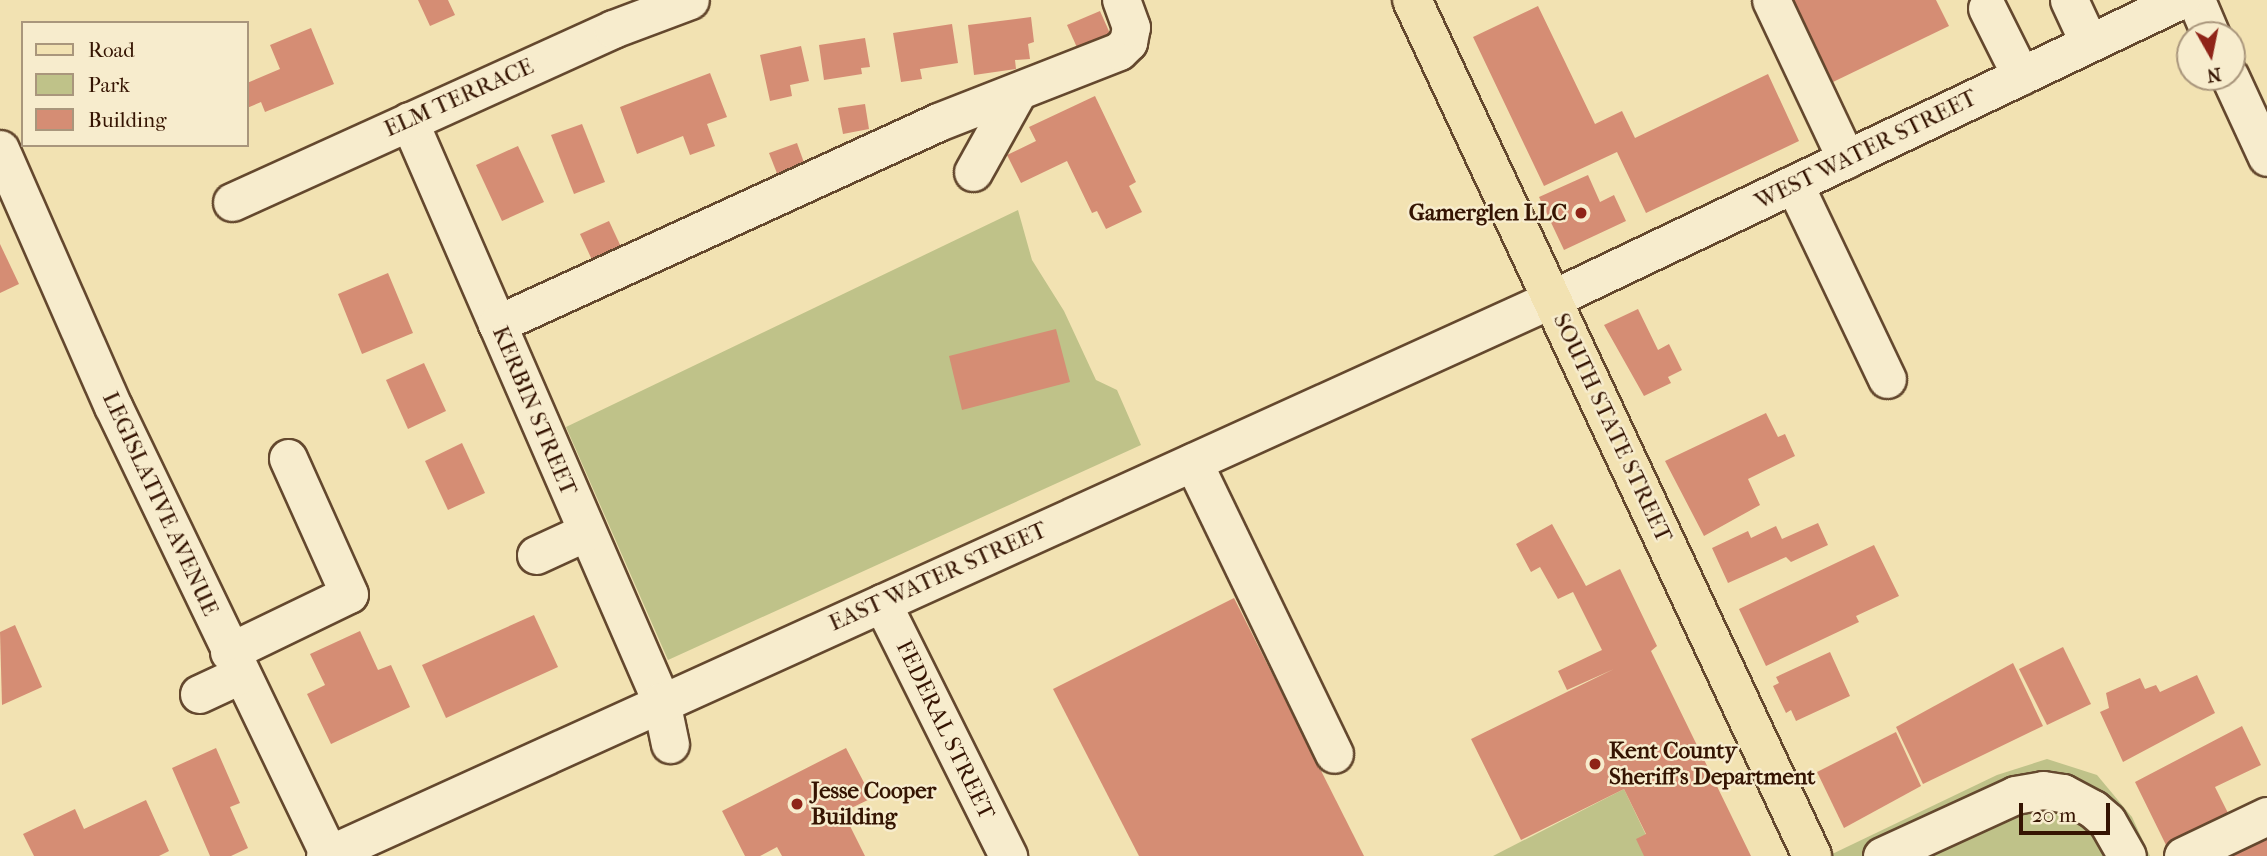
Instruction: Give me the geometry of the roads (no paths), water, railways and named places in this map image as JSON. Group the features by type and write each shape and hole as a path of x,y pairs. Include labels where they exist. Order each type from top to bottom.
{"main road":[{"name":"SOUTH STATE STREET","path":"1412,0 1812,856"}],"street":[{"name":"ELM TERRACE","path":"232,202 613,29 690,0"},
{"path":"497,324 938,122 1119,51 1128,42 1131,27 1121,0"},
{"path":"1771,0 1846,159"},
{"path":"2069,0 2089,43"},
{"name":"WEST WATER STREET","path":"1552,299 2180,0"},
{"path":"2196,0 2205,21"},
{"path":"1987,8 2021,76"},
{"path":"2236,91 2267,157"},
{"path":"973,172 1017,93"},
{"name":"KERBIN STREET","path":"409,121 661,701 670,744"},
{"name":"LEGISLATIVE AVENUE","path":"0,149 113,406 327,855"},
{"path":"1794,184 1887,379"},
{"name":"EAST WATER STREET","path":"327,855 661,701 1552,299"},
{"path":"199,694 235,664 349,594 288,458"},
{"path":"1193,462 1334,754"},
{"path":"536,555 586,532"},
{"name":"FEDERAL STREET","path":"882,603 1008,856"},
{"path":"1882,856 2015,795 2043,790 2063,793 2093,809 2107,821 2127,856"},
{"path":"2183,856 2267,816"}],"place":[{"name":"Gamerglen LLC","path":"1581,213"},
{"name":"Kent County Sheriff's Department","path":"1595,764"},
{"name":"Jesse Cooper Building","path":"797,804"}]}
